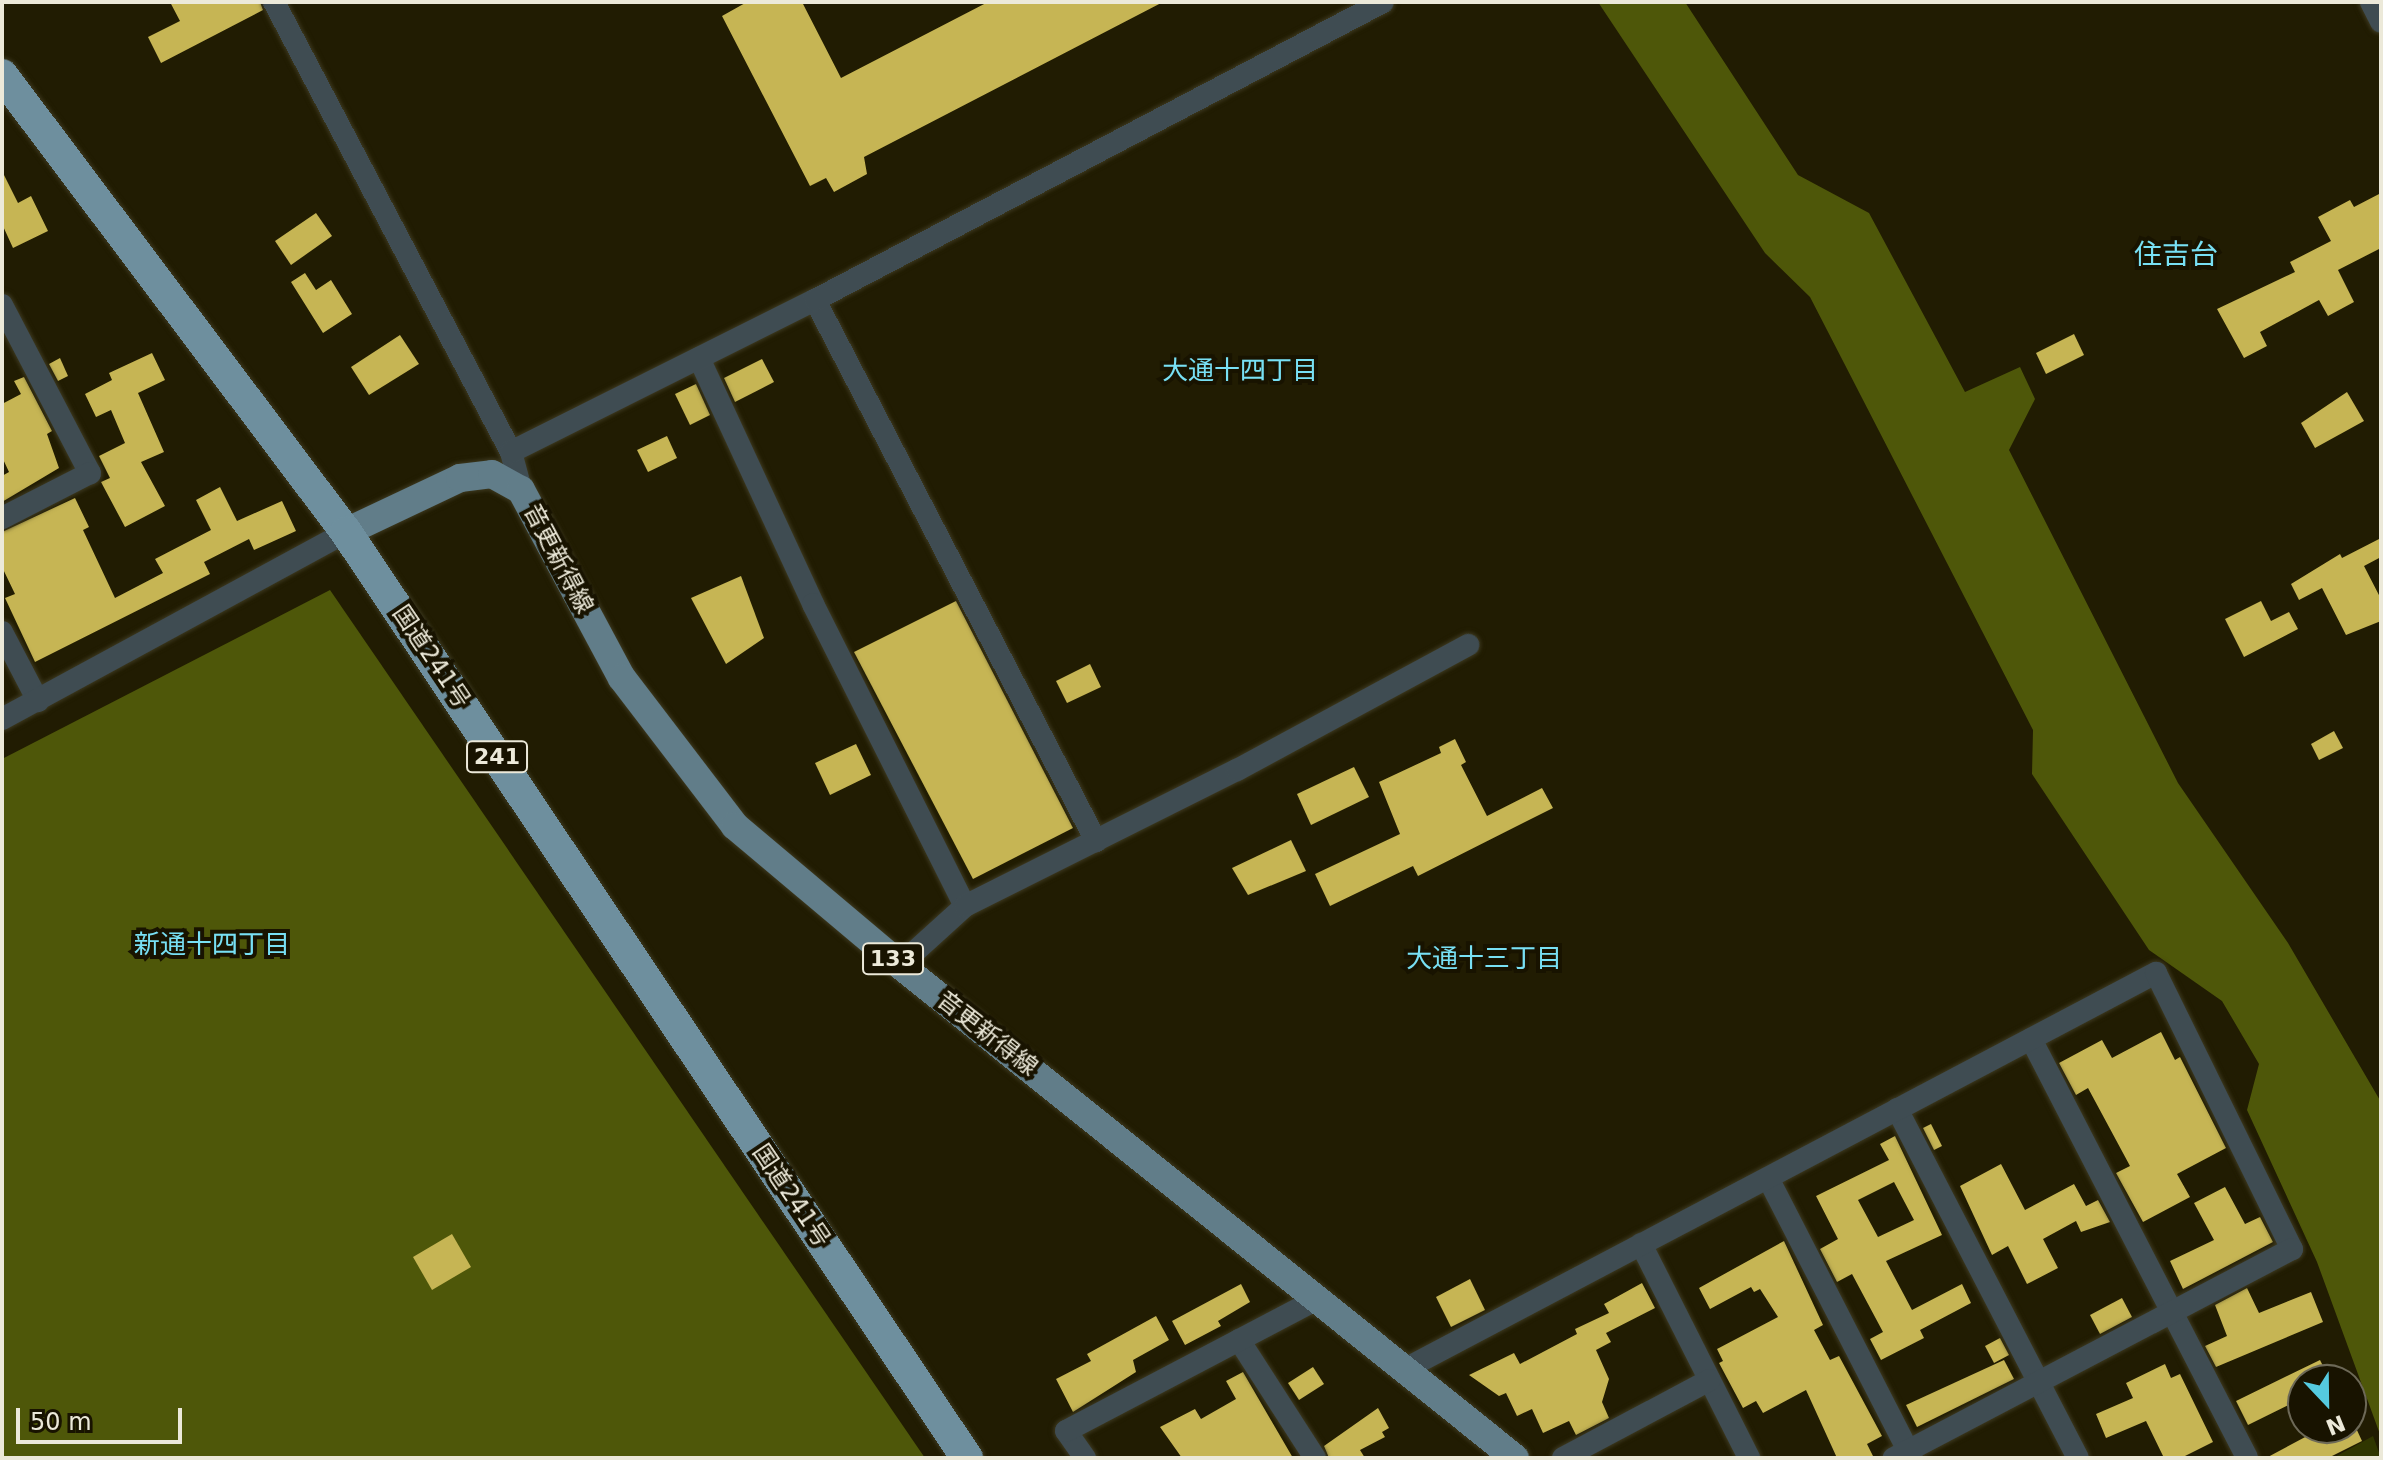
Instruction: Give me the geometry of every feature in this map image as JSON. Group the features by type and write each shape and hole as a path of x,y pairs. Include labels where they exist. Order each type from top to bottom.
{"highway":[{"name":"国道241号","path":"2,75 346,532 967,1458"}],"main road":[{"name":"音更新得線","path":"346,532 460,478 492,474 521,490 622,678 735,826 900,965 1407,1368 1515,1458"}],"street":[{"path":"274,2 511,452 521,490"},
{"path":"511,452 815,300 1383,2"},
{"path":"2371,2 2381,22"},
{"path":"815,300 1096,841"},
{"path":"2,305 90,473 2,518"},
{"path":"699,358 813,604 965,906"},
{"path":"2,719 346,532"},
{"path":"2,632 38,701"},
{"path":"900,965 965,906 1096,841 1468,645"},
{"path":"1407,1368 2156,973 2292,1249 1905,1455 1768,1178"},
{"path":"2031,1039 2247,1458"},
{"path":"1897,1109 2078,1458"},
{"path":"1641,1244 1749,1458"},
{"path":"1085,1458 1066,1431 1319,1298"},
{"path":"1239,1340 1315,1458"},
{"path":"1563,1458 1710,1380"}],"green space":[{"path":"1598,2 1685,2 1798,175 1869,213 1965,392 2020,367 2035,399 2009,450 2178,783 2288,943 2381,1102 2381,1437 2367,1399 2367,1364 2354,1364 2317,1262 2247,1110 2259,1064 2222,1001 2149,950 2032,774 2033,730 1810,297 1765,253"},
{"path":"330,590 925,1458 2,1458 2,759"},
{"path":"2373,1436 2381,1458 2333,1458 2358,1444 2367,1444 2367,1439"}],"building":[{"path":"170,2 260,2 263,10 161,63 148,37 180,21"},
{"path":"747,2 802,2 841,78 988,2 1163,2 864,157 867,174 834,192 826,178 810,186 722,16"},
{"path":"2,171 18,203 31,196 48,231 13,248 2,224"},
{"path":"2381,193 2381,248 2338,270 2354,302 2328,316 2319,300 2260,332 2267,346 2244,358 2217,309 2295,272 2290,262 2331,241 2318,217 2350,200 2354,207"},
{"path":"316,213 332,236 291,265 275,241"},
{"path":"305,273 316,290 331,280 352,314 323,333 291,282"},
{"path":"2074,334 2084,355 2046,374 2036,353"},
{"path":"400,335 419,364 369,395 351,367"},
{"path":"152,353 165,380 138,393 164,452 141,462 165,506 125,527 101,482 110,478 99,456 125,443 111,410 96,417 85,394 112,380 109,373"},
{"path":"60,358 68,376 58,381 49,364"},
{"path":"762,359 774,382 735,402 724,378"},
{"path":"24,377 52,431 47,434 59,468 2,502 2,476 9,472 2,457 2,404 21,394 14,381"},
{"path":"696,384 710,415 690,425 675,394"},
{"path":"2347,392 2364,421 2315,448 2301,423"},
{"path":"667,436 677,458 648,472 637,450"},
{"path":"220,487 237,521 282,501 296,531 254,550 249,539 204,562 210,574 35,662 5,598 15,594 2,567 2,532 75,498 89,527 83,530 115,598 163,573 155,559 211,530 196,500"},
{"path":"2381,538 2381,557 2364,566 2381,599 2381,621 2346,635 2322,588 2299,600 2291,584 2340,554 2342,558"},
{"path":"741,576 764,638 726,664 691,598"},
{"path":"956,601 1073,828 973,879 854,652"},
{"path":"2261,601 2271,621 2289,612 2298,629 2244,657 2225,619"},
{"path":"1090,664 1101,687 1067,703 1056,681"},
{"path":"2334,731 2343,748 2319,760 2311,744"},
{"path":"1455,739 1466,762 1461,765 1487,816 1542,788 1553,808 1418,876 1413,866 1330,906 1315,874 1400,834 1379,782 1441,753 1439,747"},
{"path":"856,744 871,775 830,795 815,763"},
{"path":"1354,767 1369,797 1311,825 1297,794"},
{"path":"1291,840 1306,871 1248,895 1232,868"},
{"path":"2161,1032 2175,1060 2180,1057 2226,1148 2177,1174 2190,1197 2143,1222 2116,1173 2130,1166 2088,1088 2076,1095 2059,1063 2102,1040 2112,1058"},
{"path":"1931,1124 1942,1146 1934,1150 1923,1128"},
{"path":"1895,1136 1942,1235 1886,1261 1912,1310 1962,1284 1971,1303 1920,1330 1924,1338 1881,1360 1870,1339 1883,1332 1852,1274 1837,1282 1820,1249 1838,1239 1816,1196 1889,1160 1880,1144","holes":["1894,1182 1914,1220 1878,1237 1858,1200"]},
{"path":"2001,1164 2025,1210 2074,1184 2086,1206 2098,1200 2110,1222 2081,1232 2076,1221 2043,1239 2058,1268 2027,1284 2008,1246 1992,1255 1960,1186"},
{"path":"2225,1187 2245,1224 2260,1217 2273,1242 2183,1289 2170,1261 2214,1240 2194,1203"},
{"path":"452,1234 471,1267 432,1290 413,1257"},
{"path":"1784,1241 1823,1325 1814,1330 1830,1360 1839,1356 1882,1436 1867,1444 1874,1458 1837,1458 1806,1390 1763,1413 1756,1401 1743,1408 1719,1363 1723,1361 1717,1349 1778,1317 1760,1289 1754,1292 1751,1287 1710,1309 1699,1288"},
{"path":"1470,1279 1485,1310 1451,1327 1436,1297"},
{"path":"1642,1283 1655,1308 1606,1333 1611,1342 1596,1350 1609,1379 1602,1402 1609,1418 1576,1435 1569,1421 1543,1433 1532,1409 1517,1416 1506,1393 1499,1396 1469,1375 1514,1353 1520,1364 1577,1334 1575,1329 1609,1313 1604,1304"},
{"path":"1241,1284 1250,1302 1218,1321 1221,1326 1185,1345 1172,1321"},
{"path":"2247,1288 2259,1313 2311,1292 2323,1322 2216,1367 2205,1346 2227,1336 2215,1305"},
{"path":"2122,1298 2132,1317 2100,1334 2090,1315"},
{"path":"1156,1316 1169,1340 1133,1360 1136,1372 1073,1412 1056,1379 1091,1361 1087,1354"},
{"path":"2000,1338 2009,1355 1994,1363 1985,1346"},
{"path":"2004,1360 2014,1379 1917,1427 1906,1405"},
{"path":"2165,1364 2171,1378 2180,1374 2213,1442 2181,1458 2164,1458 2146,1421 2106,1438 2096,1414 2133,1398 2126,1383"},
{"path":"1313,1367 1324,1384 1299,1400 1288,1383"},
{"path":"1243,1372 1293,1458 1182,1458 1160,1427 1195,1409 1201,1419 1236,1399 1226,1381"},
{"path":"2287,1376 2287,1406 2248,1425 2236,1401"},
{"path":"1378,1408 1389,1428 1382,1432 1385,1437 1360,1450 1365,1458 1329,1458 1324,1446"},
{"path":"2292,1444 2356,1444 2328,1458 2266,1458"}],"district":[{"name":"住吉台","path":"2176,255"},
{"name":"大通十四丁目","path":"1240,371"},
{"name":"新通十四丁目","path":"212,945"},
{"name":"大通十三丁目","path":"1484,959"}]}
